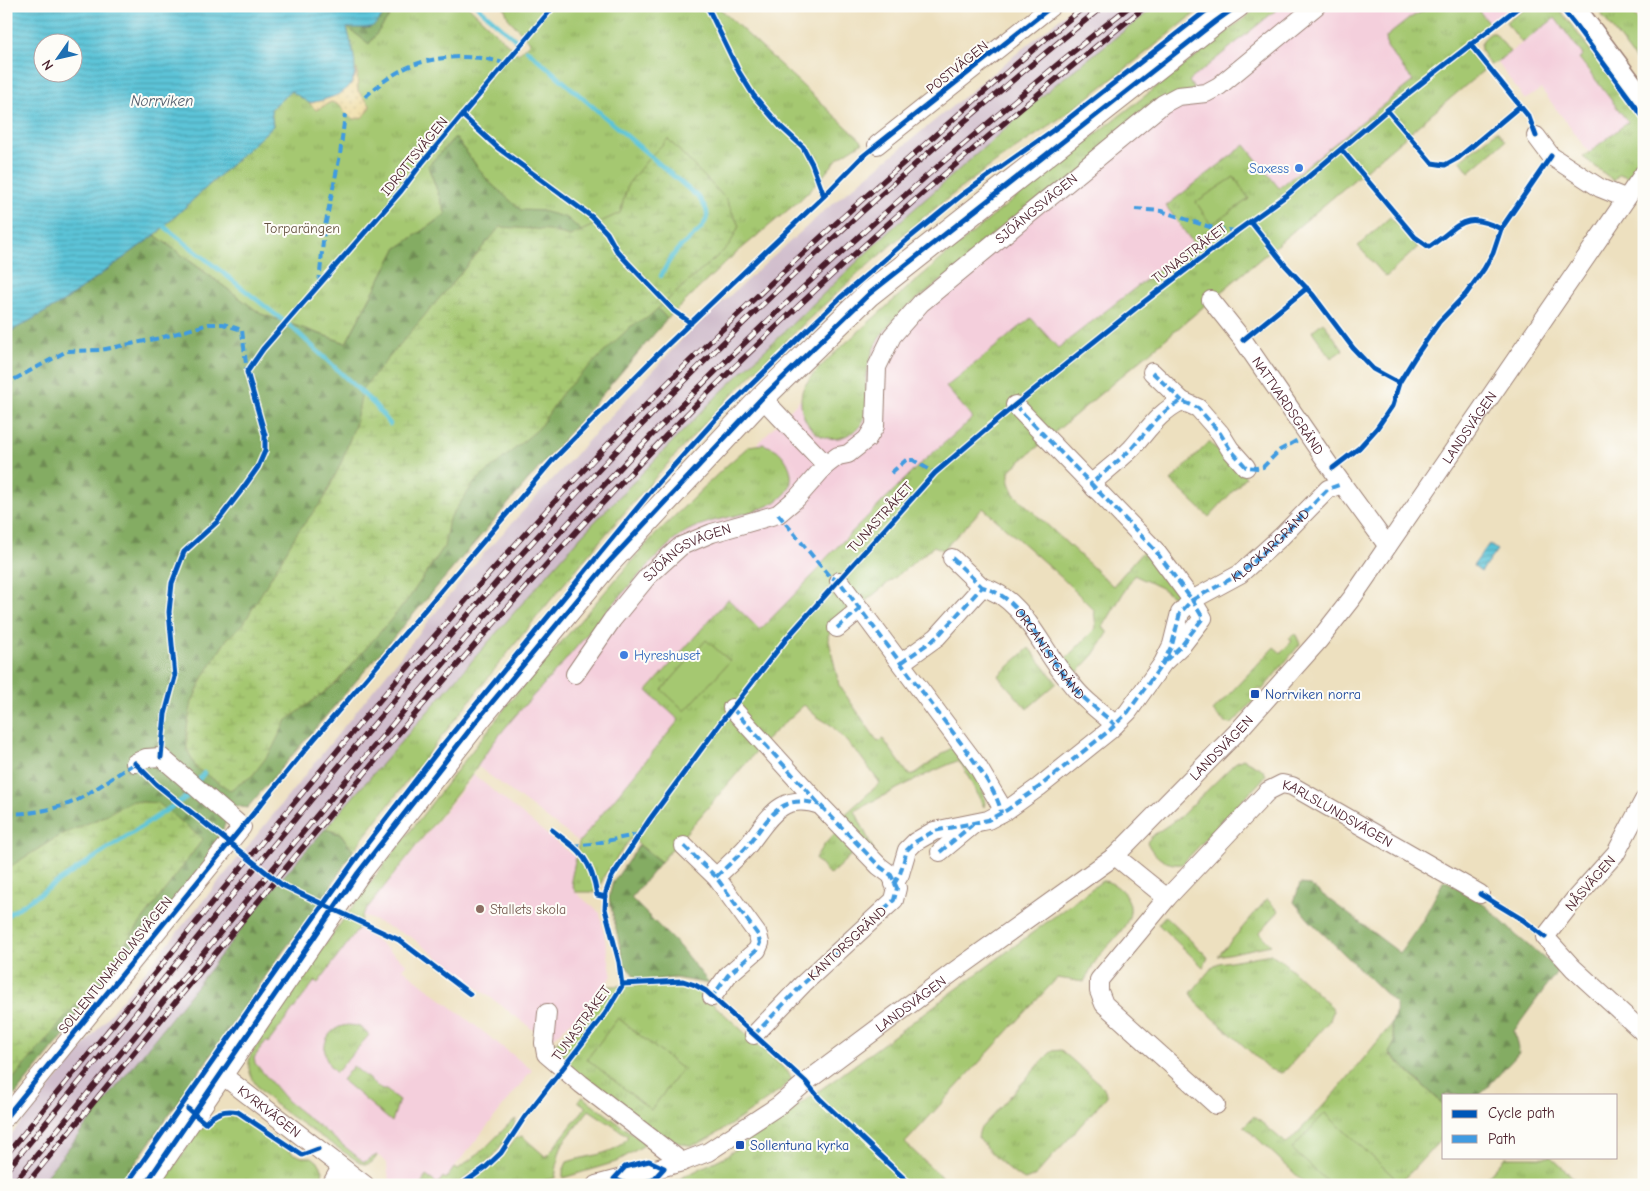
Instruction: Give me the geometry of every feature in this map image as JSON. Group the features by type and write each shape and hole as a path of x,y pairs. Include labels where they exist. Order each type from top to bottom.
{"main road":[{"path":"145,1185 358,873 478,718 607,564 762,398 869,294 1224,14 1237,6"}],"street":[{"name":"POSTVÄGEN","path":"877,146 1052,6"},
{"name":"SJÖÄNGSVÄGEN","path":"575,674 612,620 642,583 681,546 712,533 778,514 797,498 826,466 838,456 848,454 867,439 875,426 877,367 892,336 921,303 1163,104 1178,96 1206,93 1219,86 1316,6"},
{"path":"1573,6 1644,101"},
{"path":"1536,136 1551,156 1600,188 1625,198"},
{"name":"LANDSVÄGEN","path":"616,1182 708,1152 778,1106 806,1082 956,970 1115,856 1238,731 1313,647 1352,598 1625,198 1644,173"},
{"name":"NATTVARDSGRÄND","path":"1211,300 1243,340 1387,546"},
{"path":"1152,372 1182,401 1198,408 1246,467"},
{"path":"762,398 826,466"},
{"path":"1095,489 1091,484 1131,448 1154,421 1170,406 1182,401"},
{"path":"1015,405 1155,550 1203,618 1182,645 1163,663"},
{"name":"KLOCKARGRÄND","path":"1192,600 1240,574 1328,489 1342,484"},
{"name":"ORGANISTGRÄND","path":"952,558 982,587 997,592 1021,614 1063,674 1082,696 1115,725"},
{"path":"838,580 978,767 1000,804 1001,814"},
{"path":"901,663 937,638 982,587"},
{"path":"732,708 820,805 891,876 894,884 898,880 907,850 915,842 934,831 974,824 1001,814 1039,787 1115,725 1128,712 1163,663 1172,645 1180,613 1192,600"},
{"path":"837,628 860,609"},
{"name":"SOLLENTUNAHOLMSVÄGEN","path":"6,1117 242,827 160,757 146,758 135,763"},
{"name":"KARLSLUNDSVÄGEN","path":"1216,1105 1104,1004 1099,991 1099,980 1167,898 1268,791 1282,784 1292,786 1480,894"},
{"name":"NÅSVÄGEN","path":"1644,800 1616,853 1574,900 1545,937 1573,968 1644,1033"},
{"path":"716,877 748,845 771,813 789,802 807,801 820,805"},
{"path":"940,852 974,824"},
{"path":"684,846 716,877 758,935 760,943 757,950 728,975 712,997"},
{"path":"1115,856 1167,898"},
{"name":"KANTORSGRÄND","path":"754,1035 803,984 894,900 896,888 894,884"},
{"path":"547,1013 544,1044 546,1054 581,1084 682,1162"},
{"name":"KYRKVÄGEN","path":"221,1074 365,1185"},
{"path":"330,1185 341,1167"},
{"path":"596,1185 616,1182"}],"shaded area":[{"path":"1075,6 1156,6 1056,84 887,233 717,396 582,535 281,879 39,1185 6,1185 6,1141 252,841 477,561 686,335 824,211"},
{"path":"1273,6 1513,6 918,466 826,558 818,570 760,630 728,600 647,690 679,719 579,842 473,763 666,537 799,401"},
{"path":"1555,18 1583,55 1579,59 1628,122 1589,152 1541,89 1525,100 1497,62"},
{"name":"Stallets skola","path":"474,775 576,858 571,881 575,892 600,913 612,976 585,1009 549,1042 411,937 362,915"},
{"path":"359,928 407,964 403,969 532,1070 445,1179 437,1185 426,1176 420,1185 389,1181 387,1164 378,1155 364,1162 287,1101 255,1063 254,1058 266,1041 268,1042 315,981 318,982"}],"green space":[{"path":"388,6 397,6 369,44 347,27 369,28"},
{"name":"Torparängen","path":"397,6 468,6 518,54 530,42 508,18 504,6 717,6 863,142 838,158 800,200 728,260 667,319 612,258 542,211 521,211 488,181 455,137 428,166 446,214 396,249 346,343 261,314 155,235 273,126 271,109 291,91 351,46 347,27 369,43"},
{"path":"1156,6 1204,6 1084,101 991,165 944,201 837,293 770,356 643,491 583,561 466,705 353,851 341,834 325,829 582,535 717,396 887,233 1056,84"},
{"path":"1260,6 1281,6 1189,81 1194,89 908,306 897,317 881,335 871,356 866,376 864,420 859,428 841,438 821,436 813,431 803,414 802,392 810,378 836,352 906,289 1005,206"},
{"path":"1432,6 1475,6 1489,23 1463,44 1484,70 1009,471 1009,483 1014,494 1113,586 1145,549 1179,594 1181,602 1161,588 1134,575 1103,627 1108,633 1094,655 1071,679 1060,664 1096,628 1094,610 1062,578 983,508 943,550 934,546 832,628 828,636 839,685 878,742 883,739 909,775 916,773 954,746 980,783 985,800 984,807 962,765 957,761 855,811 875,853 840,819 880,783 860,756 831,725 816,716 804,705 765,741 661,862 631,838 604,876 598,892 575,892 571,880 579,842 679,720 647,691 728,599 760,630 818,570 826,558 918,466 973,418 946,387 1031,318 1058,348 1193,243 1166,206 1245,145 1279,188 1413,81 1387,47 1386,37 1410,18"},
{"path":"1530,6 1557,6 1643,120 1644,152 1630,177 1618,175 1614,181 1583,157 1628,122 1579,58 1583,55 1555,18 1522,43 1506,22"},
{"path":"1595,6 1627,6 1625,8 1644,25 1644,71"},
{"path":"1491,33 1495,33 1510,52 1490,65 1482,52 1481,44"},
{"path":"1497,131 1505,141 1469,172 1460,160"},
{"path":"455,137 488,181 521,210 542,211 567,218 612,258 667,319 247,808 232,805 215,851 6,1106 6,334 63,302 155,235 261,314 346,343 396,249 446,214 428,166"},
{"path":"668,139 726,199 739,226 729,246 647,318 631,326 563,392 538,429 474,483 449,519 444,547 406,602 335,684 286,721 271,751 252,776 230,790 196,768 187,749 187,728 192,702 204,676 227,639 244,623 297,533 324,499 342,461 355,425 363,388 500,227 548,230 570,236 620,213 628,184 649,158"},
{"path":"1234,177 1249,199 1211,225 1196,202"},
{"path":"1390,217 1418,247 1386,277 1358,246"},
{"path":"1323,322 1343,350 1331,358 1312,331"},
{"path":"1209,442 1246,477 1209,517 1171,481"},
{"path":"763,444 777,450 788,464 791,482 786,493 777,501 765,507 693,528 671,543 643,571 504,729 474,772 362,915 359,928 318,983 315,981 268,1043 266,1041 254,1058 255,1063 287,1101 364,1162 377,1155 370,1163 359,1162 288,1114 267,1097 251,1077 249,1065 251,1054 307,970 364,891 512,699 650,540 749,446"},
{"path":"1293,634 1296,635 1300,644 1262,690 1258,688 1252,695 1255,699 1232,724 1226,723 1213,711 1274,647 1281,653 1292,641 1289,639"},
{"path":"706,640 730,661 685,711 662,690"},
{"path":"1029,648 1057,683 1027,709 998,676"},
{"path":"1243,759 1262,769 1266,775 1262,780 1182,864 1165,862 1156,856 1147,842 1152,836 1180,817 1235,763"},
{"path":"131,801 158,803 203,839 100,977 6,1087 6,869 59,836 102,817"},
{"path":"325,829 341,834 353,851 317,908 284,950 120,1185 39,1185 281,879"},
{"path":"836,832 853,853 830,875 815,859"},
{"path":"639,845 661,862 631,898 679,946 710,984 675,978 639,981 624,964 609,898 612,884"},
{"path":"1444,880 1472,895 1558,970 1514,1031 1519,1053 1481,1094 1442,1094 1442,1103 1389,1053 1395,1042 1391,1025 1396,1012 1396,1004 1309,920 1294,902 1300,884 1310,885 1400,953 1421,923"},
{"path":"1102,881 1112,884 1122,891 1128,901 1130,910 1124,927 1097,959 1084,982 1057,978 905,1143 950,1185 661,1185 679,1179 726,1156 837,1078"},
{"path":"1267,899 1279,911 1259,933 1271,945 1218,956"},
{"path":"1165,916 1206,955 1208,958 1203,967 1158,924"},
{"path":"1271,954 1282,961 1332,1007 1333,1012 1330,1020 1285,1071 1281,1073 1269,1069 1197,1003 1191,993 1213,966 1219,963"},
{"path":"684,985 700,992 788,1072 792,1080 723,1130 691,1145 679,1143 661,1135 555,1054 553,1046 609,986"},
{"path":"618,1018 682,1069 651,1110 587,1059"},
{"path":"348,1025 359,1026 369,1035 336,1073 326,1059 325,1044 332,1032 339,1027"},
{"path":"1391,1025 1395,1042 1389,1054 1442,1103 1442,1138 1399,1185 1307,1185 1244,1126 1254,1116 1287,1144 1337,1091"},
{"path":"1061,1050 1103,1087 1107,1096 1035,1176 1025,1180 1007,1168 987,1148 978,1137 980,1129 1052,1051"},
{"path":"353,1066 382,1090 386,1090 399,1100 392,1122 342,1080"},
{"path":"583,1097 646,1144 616,1162 563,1178 563,1171 567,1162 608,1152 622,1144 627,1138 627,1135 589,1110 563,1143 555,1178 527,1185 466,1185 497,1162 515,1139 522,1136 546,1157 586,1107 578,1101"},
{"path":"1325,1113 1394,1177 1387,1185 1331,1185 1292,1149"},
{"path":"226,1114 235,1116 253,1125 294,1154 302,1157 312,1157 323,1170 320,1185 159,1185 180,1159 201,1125 207,1128 214,1119"},
{"path":"516,1119 513,1129 493,1157 456,1185 420,1185 426,1176 438,1184 443,1177 446,1179 454,1168 457,1170 485,1148"},
{"path":"1504,1158 1552,1158 1581,1185 1480,1185"}],"sand":[{"path":"357,69 358,91 370,105 362,118 351,118 339,105 331,102 316,110 309,103 322,100 354,79"}],"water":[{"name":"Norrviken","path":"6,6 388,6 379,20 372,26 367,28 347,28 355,70 353,79 348,87 340,94 309,103 291,91 271,109 273,126 155,235 63,302 6,334"},
{"path":"1489,544 1497,550 1481,572 1473,566"}],"waterway":[{"path":"477,6 517,41"},
{"path":"527,50 699,198 705,207 707,216 703,226 678,249 661,276"},
{"path":"165,227 295,330 375,405 390,424"},
{"path":"197,782 204,773"},
{"path":"6,916 188,796 193,788"}],"railway":[{"path":"6,1155 352,733 495,568 610,442 696,354 785,269 983,93 1085,6"},
{"path":"6,1171 358,743 503,575 638,428 701,364 831,240 965,121 1103,6"},
{"path":"12,1185 445,662 515,581 628,460 711,375 841,253 1003,110 1130,6"},
{"path":"26,1185 267,890 431,696 514,600 687,414 823,283 902,212 1022,107 1146,6"}],"marked path":[{"path":"365,97 382,82 397,73 426,61 468,57 495,60 506,64"},
{"path":"319,284 324,231 340,155 345,114"},
{"path":"1135,209 1161,211 1213,228 1237,231"},
{"path":"6,388 15,379 67,351 101,350 160,338 209,324 223,324 242,330 247,372"},
{"path":"1152,372 1182,401"},
{"path":"1095,489 1091,484 1132,448 1167,410 1182,401 1198,408 1246,467 1263,467 1280,450 1298,440"},
{"path":"1015,405 1155,550 1192,600 1240,574 1282,536 1328,489 1342,484"},
{"path":"891,473 906,460 913,460 935,473"},
{"path":"778,514 829,576 839,581 965,749 993,791 1001,813"},
{"path":"952,558 982,587"},
{"path":"901,663 937,637 982,587 1009,601 1020,612 1076,690 1115,725"},
{"path":"894,884 900,874 907,850 915,842 934,831 988,820 1007,810 1110,730 1128,712 1163,663 1172,645 1180,613 1192,600 1203,618 1182,645 1163,663"},
{"path":"837,628 860,609"},
{"path":"732,708 820,805 879,866 891,875 897,888 894,900 803,984 754,1035"},
{"path":"6,813 33,812 72,802 135,763"},
{"path":"716,877 745,848 770,816 778,810 795,802 820,805"},
{"path":"940,852 972,825"},
{"path":"572,846 592,844 640,834"},
{"path":"684,846 716,877 758,935 760,943 757,950 728,975 712,997"}],"cycle path":[{"name":"IDROTTSVÄGEN","path":"161,757 165,714 175,677 169,612 172,583 184,552 217,522 258,467 265,451 265,435 247,372 263,349 401,191 422,163 554,6"},
{"path":"705,6 709,10 739,72 754,96 781,127 803,147 812,164 824,196"},
{"path":"6,1117 305,750 552,461 660,352 824,196 862,157 1052,6"},
{"path":"126,1185 363,849 441,747 652,490 715,420 840,298 908,239 963,194 1059,126 1212,6"},
{"path":"145,1185 358,873 479,718 607,564 762,398 869,294 1237,6"},
{"name":"TUNASTRÅKET","path":"461,1185 486,1167 501,1153 524,1118 605,1014 622,986 619,962 605,909 606,892 611,878 650,819 722,721 787,638 935,473 1015,405 1136,308 1287,195 1387,110 1520,6"},
{"path":"1560,6 1644,118"},
{"path":"1470,44 1529,117 1536,136"},
{"path":"1387,110 1432,163 1445,165 1458,158 1520,106"},
{"path":"462,115 498,148 592,217 607,233 617,251 628,263 674,311 691,323"},
{"path":"1342,150 1415,237 1429,247 1462,223 1478,221 1501,229"},
{"path":"1333,468 1359,448 1377,428 1392,406 1399,383 1415,357 1439,322 1466,294 1484,269 1493,253 1501,229 1551,156"},
{"path":"1251,222 1285,265 1313,295 1353,348 1373,369 1399,383"},
{"path":"1243,340 1307,288"},
{"path":"135,763 156,784 282,885 399,940 470,994"},
{"path":"552,830 583,857 592,872 597,895 606,897"},
{"path":"1480,894 1523,920 1545,937"},
{"path":"622,984 683,981 706,991 806,1082 820,1099 911,1185"},
{"path":"188,1109 205,1123 220,1113 228,1111 238,1112 302,1155 318,1149"},
{"path":"629,1185 614,1179 625,1167 649,1161 664,1168 653,1180 631,1185"}],"place":[{"name":"Saxess","path":"1299,168"},
{"name":"Hyreshuset","path":"624,655"},
{"name":"Norrviken norra","path":"1255,694"},
{"name":"Stallets skola","path":"480,909"},
{"name":"Sollentuna kyrka","path":"740,1145"}]}
